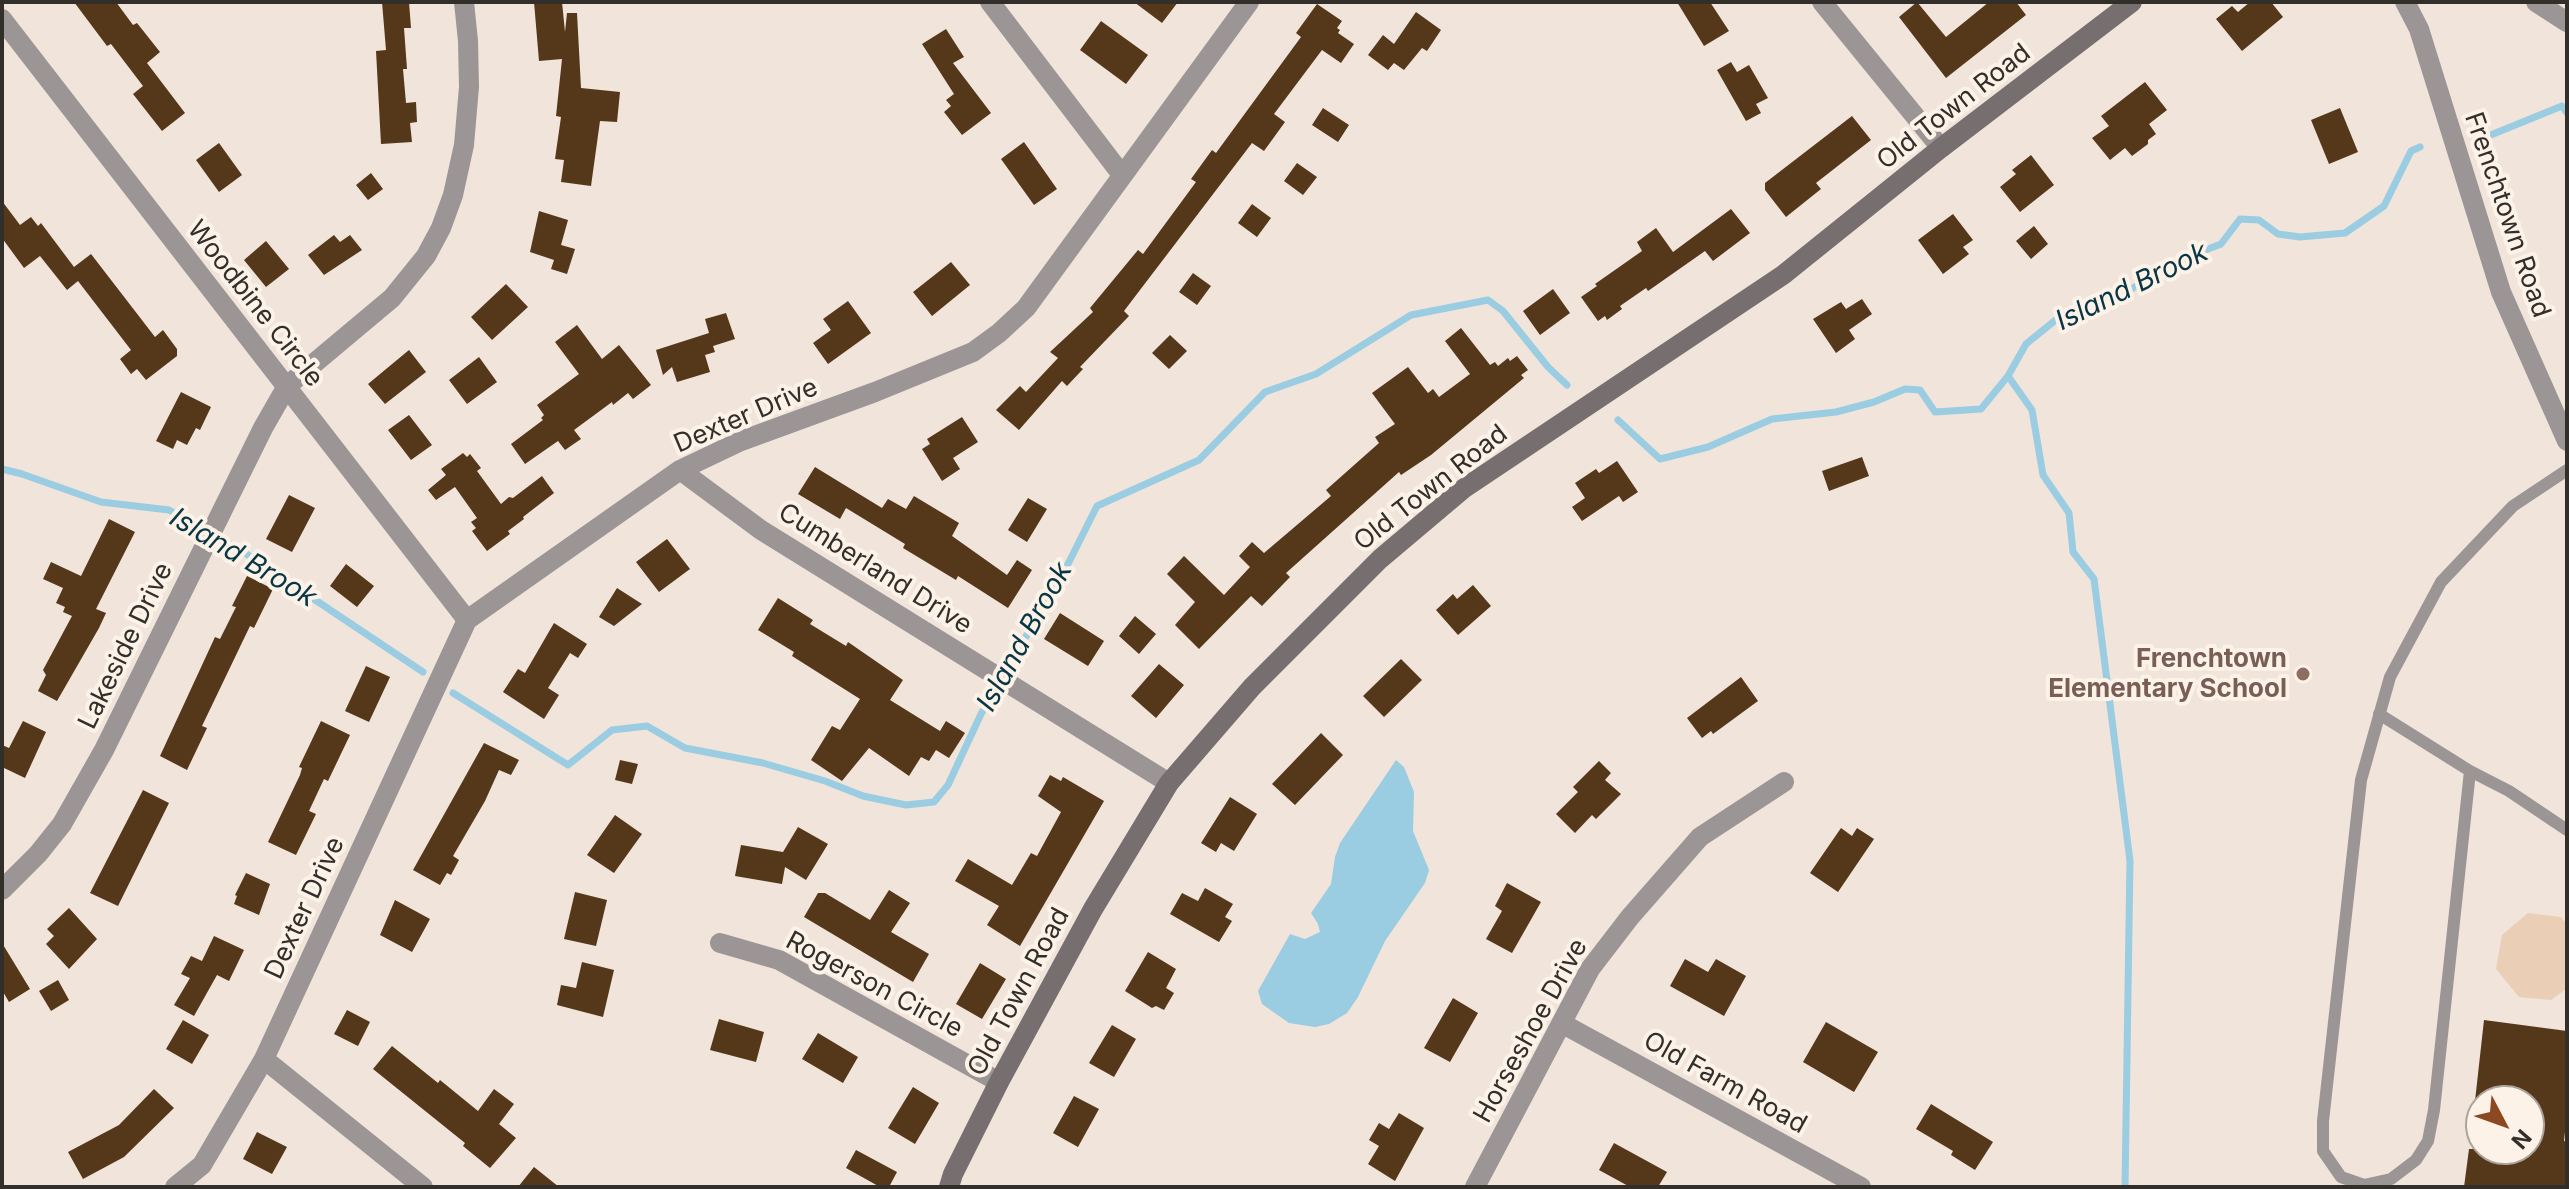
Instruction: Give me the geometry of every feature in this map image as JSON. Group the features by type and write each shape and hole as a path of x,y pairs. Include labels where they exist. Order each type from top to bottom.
{"main road":[{"name":"Old Town Road","path":"949,1187 999,1082 1093,909 1169,783 1252,687 1380,559 1463,489 1771,284 1941,148 2132,2"}],"street":[{"name":"Lakeside Drive","path":"2,890 38,854 62,824 104,750 287,386 392,298 426,256 441,228 453,195 464,145 469,87 464,2"},
{"path":"990,2 1122,175"},
{"name":"Dexter Drive","path":"175,1187 202,1165 264,1059 467,620 680,470 741,441 973,352 999,333 1026,308 1249,2"},
{"path":"1822,2 1941,148"},
{"name":"Frenchtown Road","path":"2405,2 2419,29 2501,292 2567,441"},
{"path":"2536,2 2567,22"},
{"name":"Woodbine Circle","path":"2,19 467,620"},
{"name":"Cumberland Drive","path":"680,470 761,530 1169,783"},
{"name":"Horseshoe Drive","path":"1475,1187 1590,969 1630,917 1700,837 1784,782"},
{"name":"Rogerson Circle","path":"720,943 779,960 999,1082"},
{"name":"Old Farm Road","path":"1563,1024 1861,1187"},
{"path":"264,1059 423,1187"}],"lane":[{"path":"2470,771 2434,1110 2428,1141 2416,1160 2391,1179 2364,1185 2339,1182 2323,1151 2323,1121 2361,780 2390,677 2441,582 2513,506 2567,470"},
{"path":"2379,714 2470,771 2509,791 2567,830"}],"shaded area":[{"path":"2528,913 2561,917 2567,925 2567,988 2551,1000 2519,997 2496,969 2502,935"}],"water":[{"path":"1396,760 1404,767 1414,792 1413,831 1429,870 1425,883 1385,941 1347,1013 1329,1024 1315,1027 1289,1023 1262,1004 1258,991 1290,934 1305,939 1320,932 1311,913 1331,884 1340,843"}],"building":[{"path":"74,2 116,2 133,25 137,23 160,52 147,63 185,113 162,131 133,94 143,86 111,44 107,46"},
{"path":"382,2 409,2 411,28 404,28 407,69 403,69 406,103 416,102 417,122 410,123 412,142 381,144 376,51 386,50"},
{"path":"534,2 562,2 565,32 567,13 577,13 581,88 620,92 617,122 600,121 591,186 561,182 564,160 555,159 561,117 556,116 562,59 539,61"},
{"path":"1134,2 1178,2 1162,23"},
{"path":"1677,2 1710,2 1729,31 1704,46"},
{"path":"1917,2 1946,37 1989,2 2016,2 2026,15 1946,78 1899,17"},
{"path":"2250,2 2271,2 2283,17 2242,51 2216,19 2232,6 2238,12"},
{"path":"1317,4 1342,21 1337,28 1340,30 1338,33 1354,44 1341,63 1322,50 1274,114 1285,122 1264,151 1252,143 1124,311 1129,316 1080,367 1083,369 1067,386 1062,381 1019,430 996,410 1020,386 1026,392 1058,358 1050,352 1093,312 1090,308 1138,250 1143,254 1196,182 1191,179 1212,150 1216,153 1301,37 1296,33"},
{"path":"1416,12 1441,30 1427,51 1422,48 1404,70 1394,63 1388,70 1368,55 1383,35 1394,44"},
{"path":"1101,21 1148,55 1126,84 1080,50"},
{"path":"946,29 964,57 953,63 991,113 962,135 944,112 951,106 946,100 954,94 922,44"},
{"path":"1731,62 1737,72 1749,65 1768,98 1756,104 1761,113 1746,121 1717,70"},
{"path":"2145,82 2167,110 2149,124 2156,134 2148,140 2148,144 2132,156 2125,148 2110,160 2092,138 2109,126 2101,116"},
{"path":"1323,108 1349,125 1338,142 1312,125"},
{"path":"2340,108 2358,152 2329,164 2311,120"},
{"path":"1852,116 1871,140 1816,183 1821,189 1786,217 1765,190 1765,183"},
{"path":"1024,142 1057,189 1034,205 1001,159"},
{"path":"219,143 242,175 219,192 196,160"},
{"path":"2031,155 2054,185 2020,212 2000,187 2016,174 2012,170"},
{"path":"1297,163 1317,177 1303,195 1284,181"},
{"path":"371,173 383,189 368,200 356,185"},
{"path":"2,201 20,225 31,217 38,226 41,223 74,267 91,254 155,337 163,330 177,349 177,356 146,380 137,369 131,374 120,359 131,350 78,281 67,290 40,256 24,268 2,238"},
{"path":"1252,204 1271,218 1257,237 1238,223"},
{"path":"1731,209 1750,233 1713,261 1705,251 1648,291 1646,288 1620,306 1622,309 1607,320 1605,316 1598,321 1581,297 1642,251 1637,242 1656,228 1673,252"},
{"path":"539,211 568,220 561,245 575,249 567,274 551,269 554,260 530,252"},
{"path":"1953,214 1973,240 1963,247 1969,254 1943,274 1918,240"},
{"path":"2034,226 2048,244 2031,259 2016,241"},
{"path":"334,235 340,242 350,235 362,250 324,275 308,255"},
{"path":"266,241 289,269 266,287 244,260"},
{"path":"951,262 970,285 932,316 913,292"},
{"path":"1193,273 1211,286 1197,305 1179,292"},
{"path":"506,284 528,307 492,340 471,317"},
{"path":"1553,289 1570,313 1540,335 1523,311"},
{"path":"1862,299 1872,314 1849,330 1855,339 1836,353 1813,319 1841,302 1846,309"},
{"path":"848,301 871,333 828,364 813,343 831,330 823,319"},
{"path":"726,313 735,339 713,346 715,352 705,355 710,372 677,382 672,367 663,375 656,350 709,333 705,319"},
{"path":"577,325 602,359 619,345 651,385 633,399 628,393 613,405 612,402 574,430 581,439 565,450 558,441 525,464 511,444 543,420 544,415 537,405 579,374 555,342"},
{"path":"1461,328 1490,365 1495,362 1498,366 1508,358 1510,361 1517,356 1528,370 1521,375 1524,378 1431,455 1401,475 1399,472 1286,573 1290,577 1262,606 1251,596 1199,649 1175,625 1195,602 1167,574 1184,556 1224,595 1250,567 1239,556 1252,542 1264,553 1331,496 1326,490 1379,443 1375,437 1395,424 1372,393 1408,367 1428,393 1433,389 1439,397 1470,374 1445,341"},
{"path":"1170,335 1187,351 1169,369 1152,353"},
{"path":"409,350 426,372 385,404 368,384"},
{"path":"479,357 497,382 467,404 449,380"},
{"path":"181,392 211,407 200,430 196,428 187,445 177,440 173,449 156,441"},
{"path":"409,415 432,445 411,460 388,430"},
{"path":"962,417 978,442 953,458 960,469 942,481 922,449 930,444 927,439"},
{"path":"463,453 467,457 470,454 481,468 477,471 501,504 542,476 554,493 487,551 472,531 476,528 471,522 477,518 455,487 436,500 428,490 446,475 441,469"},
{"path":"1862,457 1869,476 1829,491 1822,471"},
{"path":"1617,461 1638,492 1623,502 1619,496 1582,521 1572,507 1585,498 1575,483 1596,469 1599,473"},
{"path":"815,467 882,508 888,499 906,509 914,496 959,523 952,536 1007,575 1017,560 1032,570 1008,608 958,576 956,580 903,548 905,544 846,508 840,519 798,494"},
{"path":"289,495 315,508 292,552 266,539"},
{"path":"1028,498 1047,509 1027,542 1008,530"},
{"path":"109,519 135,532 96,609 106,613 57,701 38,691 46,675 43,670 72,616 63,612 65,607 56,603 63,588 43,579 51,562 81,576"},
{"path":"667,539 690,569 659,592 636,562"},
{"path":"346,564 374,586 357,607 330,586"},
{"path":"247,576 273,589 254,628 250,626 202,726 207,728 187,770 160,756 215,637 220,639 236,607 232,606"},
{"path":"1473,585 1491,606 1458,635 1436,610 1453,594 1457,599"},
{"path":"617,588 642,604 614,626 599,617"},
{"path":"778,598 813,620 810,624 846,646 848,642 903,680 890,700 940,731 946,721 965,733 949,758 936,750 929,761 921,757 909,776 869,748 842,781 811,760 832,726 840,730 860,699 792,656 794,652 758,630"},
{"path":"1060,613 1104,641 1088,666 1044,639"},
{"path":"1135,616 1156,634 1139,654 1119,636"},
{"path":"554,623 587,644 578,658 570,653 548,688 559,695 544,719 503,692 518,669 525,673"},
{"path":"1401,659 1422,680 1384,717 1363,696"},
{"path":"1159,664 1184,685 1156,718 1131,696"},
{"path":"366,666 390,677 369,722 345,711"},
{"path":"1741,677 1758,701 1713,734 1711,731 1702,738 1687,718"},
{"path":"23,721 46,732 25,778 2,767 2,745 9,748"},
{"path":"321,721 350,735 328,781 324,779 309,811 316,814 296,855 268,842 300,775 302,768 299,767"},
{"path":"1321,733 1343,755 1295,805 1272,784"},
{"path":"484,743 519,760 511,775 499,770 453,856 459,860 451,875 447,873 440,885 413,870"},
{"path":"620,760 638,764 632,784 615,780"},
{"path":"1599,761 1611,773 1605,780 1621,794 1596,819 1592,815 1575,833 1556,814 1578,792 1573,787"},
{"path":"1050,775 1061,781 1063,777 1104,801 1020,946 987,925 999,906 955,881 968,859 1012,885 1031,853 1037,856 1061,812 1038,796"},
{"path":"143,790 169,803 118,906 90,893"},
{"path":"1230,797 1257,814 1234,851 1221,843 1216,852 1201,843"},
{"path":"615,815 642,834 614,873 587,855"},
{"path":"798,827 828,844 806,880 785,867 782,884 735,876 741,845 783,852"},
{"path":"1841,828 1852,836 1857,828 1874,839 1838,892 1810,873"},
{"path":"246,873 270,884 259,915 234,904"},
{"path":"1507,883 1541,902 1512,953 1486,939 1502,911 1495,906"},
{"path":"1205,888 1233,904 1225,917 1232,921 1219,942 1170,914 1182,893 1198,901"},
{"path":"889,890 910,903 891,932 929,954 913,982 804,917 818,893 825,893 870,920"},
{"path":"575,892 607,900 596,946 564,939"},
{"path":"395,900 430,919 412,952 380,935"},
{"path":"69,908 97,939 69,969 46,944 54,936 47,929"},
{"path":"214,936 244,950 229,981 217,975 194,1016 174,1005 190,978 181,974 191,956 202,961"},
{"path":"2,943 30,989 9,1002 2,990"},
{"path":"1148,952 1176,969 1166,988 1174,993 1164,1010 1156,1006 1152,1008 1125,991"},
{"path":"1685,959 1708,972 1716,959 1746,976 1724,1016 1670,986"},
{"path":"582,962 614,970 603,1017 557,1005 561,985 576,988"},
{"path":"980,963 1006,979 982,1019 956,1004"},
{"path":"58,980 69,1000 51,1011 39,991"},
{"path":"1453,998 1478,1013 1450,1062 1424,1048"},
{"path":"347,1010 370,1022 358,1046 334,1034"},
{"path":"719,1019 764,1032 756,1062 710,1050"},
{"path":"183,1020 209,1035 192,1064 166,1049"},
{"path":"2484,1020 2567,1031 2564,1141 2567,1142 2567,1187 2464,1187 2467,1165 2545,1165 2545,1085 2477,1085"},
{"path":"1826,1022 1878,1052 1854,1092 1803,1062"},
{"path":"1112,1025 1136,1039 1114,1077 1089,1063"},
{"path":"818,1033 858,1057 843,1083 802,1059"},
{"path":"392,1046 478,1111 494,1089 514,1104 499,1124 516,1138 490,1168 463,1146 465,1143 373,1069"},
{"path":"913,1087 939,1103 915,1144 888,1128"},
{"path":"154,1089 174,1108 124,1157 83,1179 68,1152 119,1125"},
{"path":"1074,1096 1099,1109 1078,1147 1053,1133"},
{"path":"1931,1104 1993,1142 1975,1170 1951,1155 1953,1151 1916,1129"},
{"path":"1399,1113 1424,1128 1395,1181 1368,1164 1379,1146 1369,1140 1379,1123 1389,1129"},
{"path":"257,1132 287,1147 272,1174 243,1159"},
{"path":"1614,1143 1667,1172 1658,1187 1630,1187 1599,1170"},
{"path":"856,1150 897,1172 889,1187 880,1187 846,1168"},
{"path":"534,1167 559,1187 518,1187"}],"waterway":[{"name":"Island Brook","path":"2476,141 2562,106 2567,113"},
{"name":"Island Brook","path":"1618,420 1660,459 1708,447 1772,419 1836,412 1874,402 1905,389 1920,390 1935,412 1981,409 2008,376 2026,344 2063,314 2083,307 2104,293 2129,291 2164,266 2221,244 2240,219 2259,220 2278,234 2300,237 2345,233 2384,206 2411,151 2420,147"},
{"name":"Island Brook","path":"453,693 568,765 612,730 647,726 685,748 763,763 863,796 906,805 934,802 948,785 981,714 1068,564 1097,506 1199,460 1265,392 1316,374 1411,315 1488,300 1503,311 1548,367 1567,385"},
{"path":"2008,376 2032,410 2043,475 2069,513 2073,552 2094,579 2130,861 2125,1187"},
{"name":"Island Brook","path":"2,469 101,502 169,510 239,549 423,672"}],"place":[{"name":"Frenchtown Elementary School","path":"2303,674"}]}
